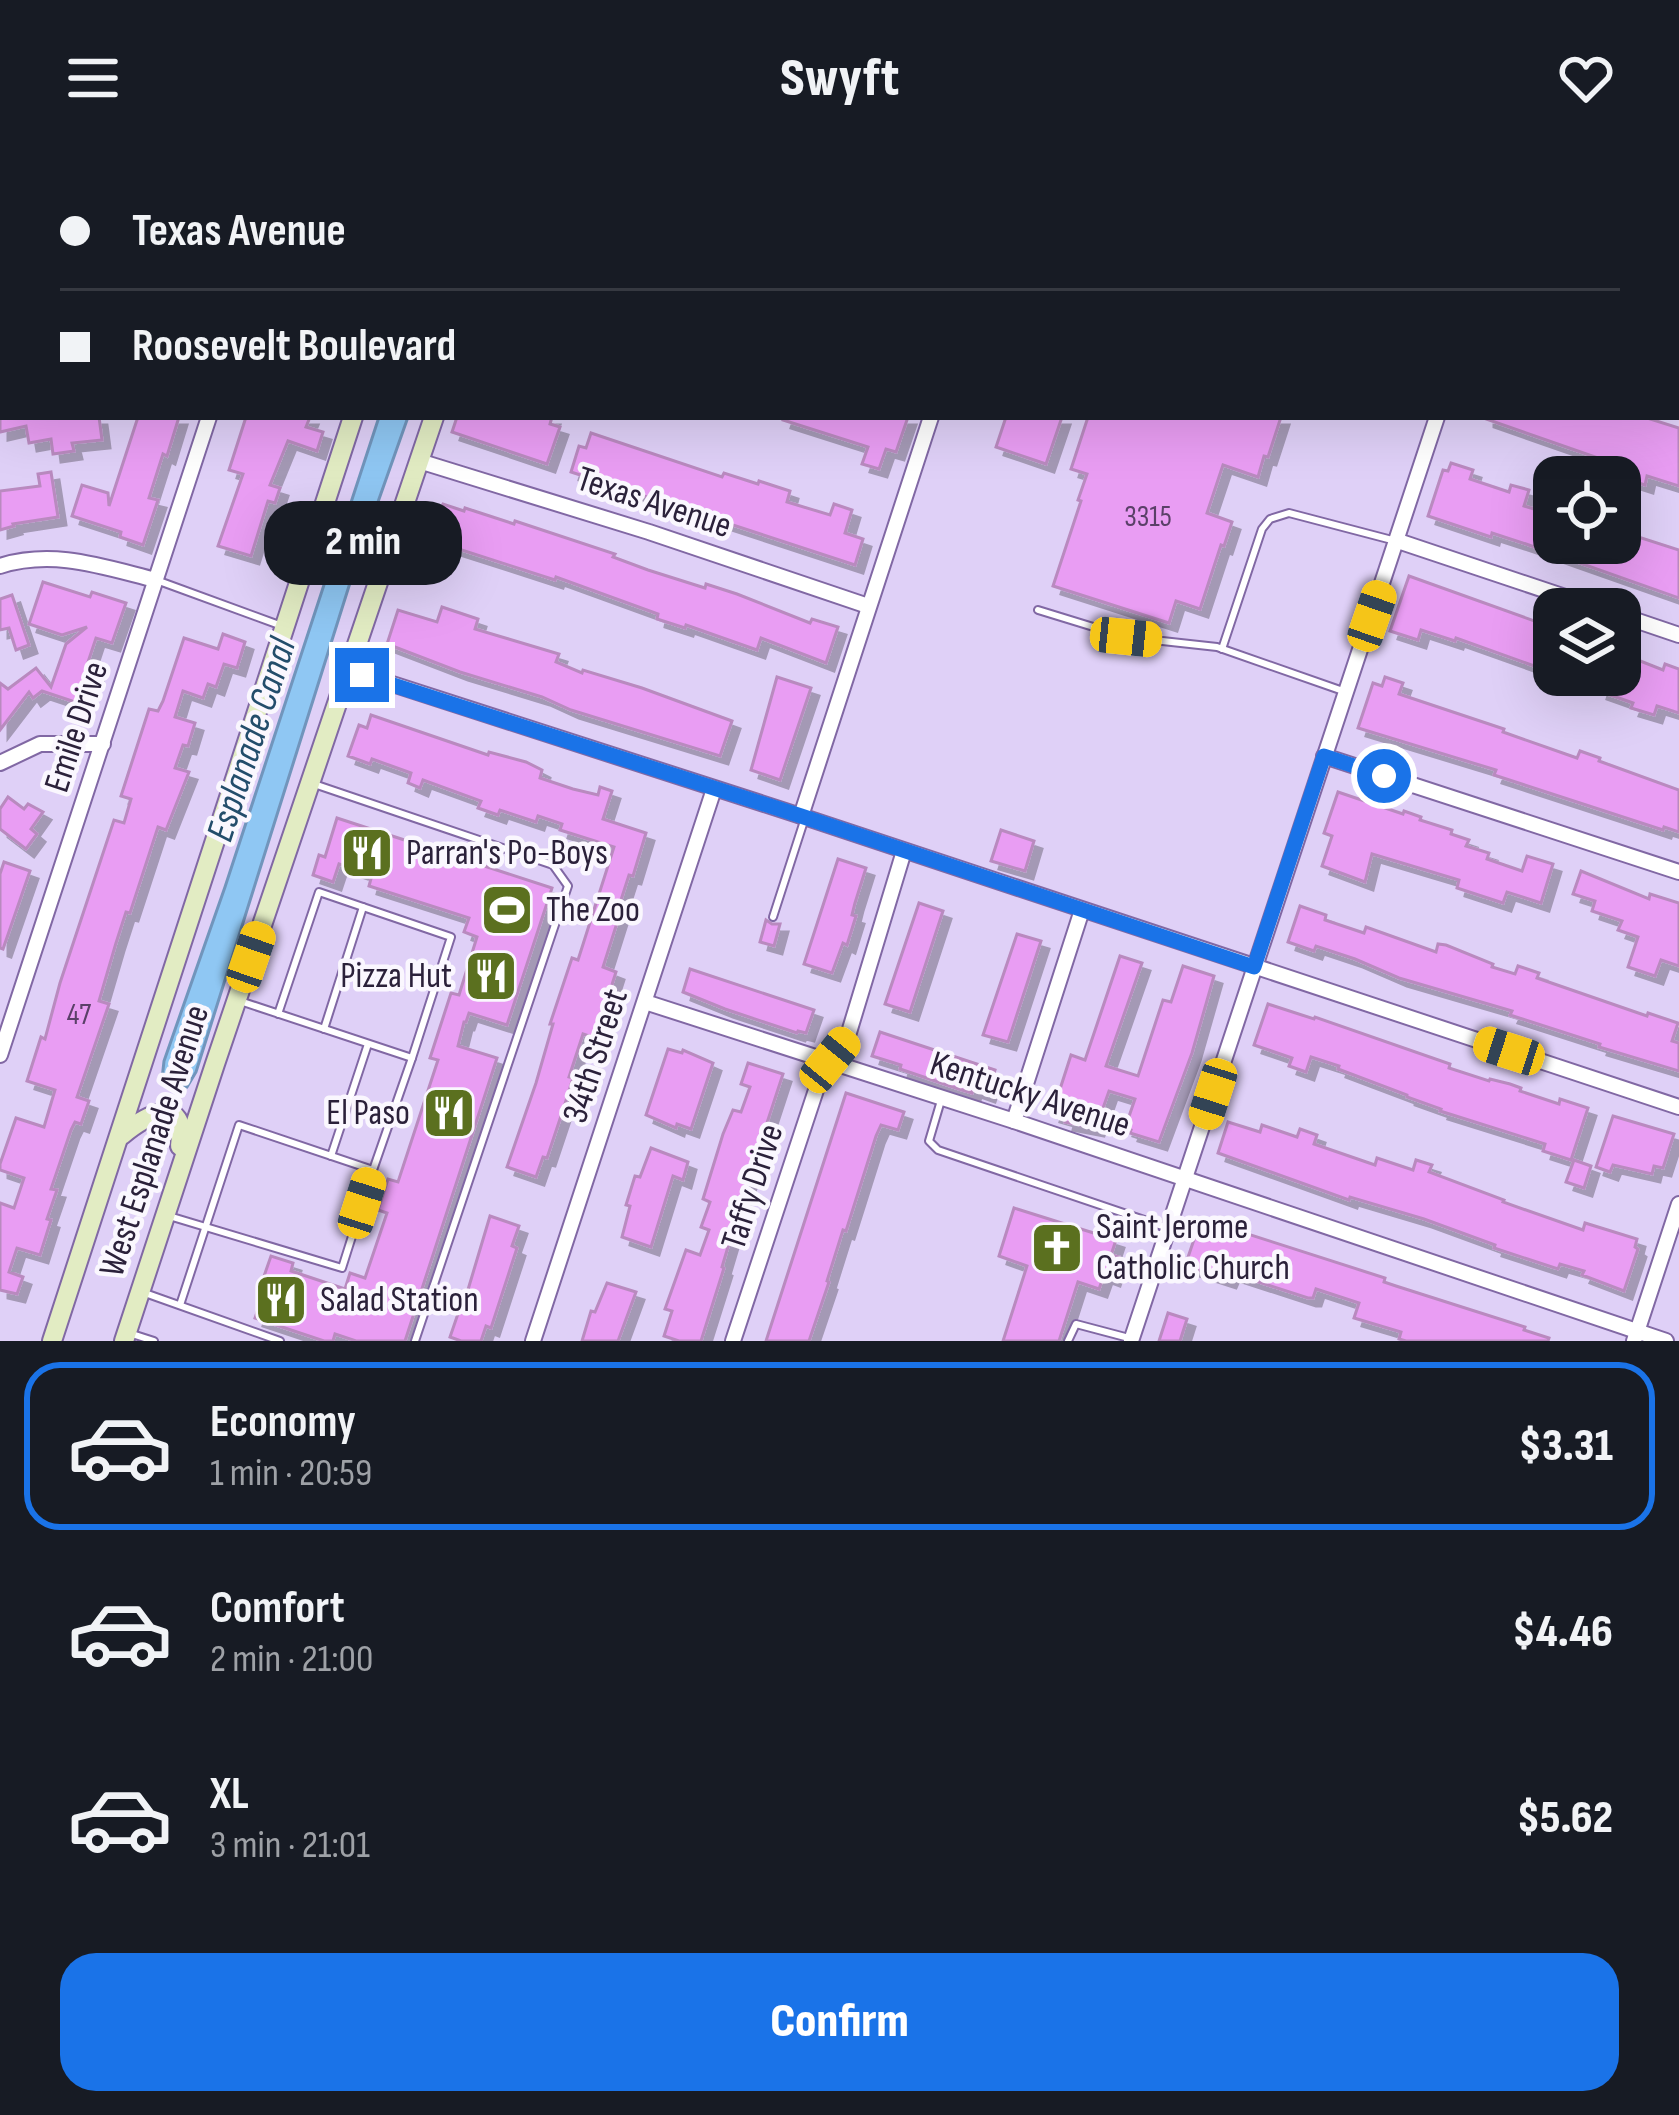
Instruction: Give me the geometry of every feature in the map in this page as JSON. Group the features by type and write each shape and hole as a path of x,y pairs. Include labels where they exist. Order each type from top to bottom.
{"main road":[{"name":"West Esplanade Avenue","path":"52,1341 351,420"},
{"name":"West Esplanade Avenue","path":"126,1337 433,420"},
{"path":"120,1136 154,1113 169,1114 179,1121 181,1144 165,1215"},
{"path":"64,1341 85,1271 79,1258"}],"street":[{"name":"Emile Drive","path":"0,1055 3,1033 208,420"},
{"path":"803,817 930,420"},
{"path":"1132,1340 1436,420"},
{"name":"Texas Avenue","path":"419,461 868,606"},
{"path":"1398,541 1538,588"},
{"path":"0,566 24,558 64,557 156,580"},
{"path":"1641,622 1679,635"},
{"path":"349,670 1679,1107"},
{"path":"0,763 40,744 103,744"},
{"path":"1324,756 1679,872"},
{"name":"34th Street","path":"533,1341 714,789"},
{"name":"Taffy Drive","path":"733,1341 820,1078 847,1039 904,851"},
{"path":"1014,1121 1082,910"},
{"name":"Kentucky Avenue","path":"645,1002 1185,1178 1636,1336 1666,1341"},
{"path":"1636,1336 1679,1204"}],"lane":[{"path":"1222,649 1262,529 1270,519 1289,513 1398,541"},
{"path":"156,580 284,626"},
{"path":"1038,610 1126,637 1222,649 1346,692"},
{"path":"310,783 553,865 568,886 415,1341"},
{"path":"773,917 803,817"},
{"path":"165,1215 342,1268 451,937 319,892 278,1014"},
{"path":"324,1029 363,907"},
{"path":"236,1000 412,1058"},
{"path":"331,1156 368,1043"},
{"path":"942,1097 929,1141 938,1150 1168,1228"},
{"path":"179,1305 239,1125 373,1170"},
{"path":"140,1292 280,1341"},
{"path":"1068,1341 1073,1326 1082,1324 1132,1340"},
{"path":"126,1337 154,1341"}],"water":[{"path":"378,420 407,420 355,567 196,1072 187,1087 162,1079 164,1061"}],"building":[{"path":"0,420 99,420 102,440 72,443 74,451 53,454 51,439 29,443 26,426 0,432"},
{"path":"137,420 178,420 149,498 158,500 143,545 120,537 121,532 72,516 82,485 108,493 109,506"},
{"path":"245,420 309,420 306,427 323,432 317,451 288,441 270,485 280,488 275,503 268,501 251,556 218,546 243,474 229,470"},
{"path":"456,420 551,420 550,424 560,427 547,464 452,432"},
{"path":"783,420 907,420 896,452 886,449 879,469 862,464 868,447"},
{"path":"1005,420 1061,420 1046,464 996,447"},
{"path":"1087,420 1280,420 1258,477 1223,465 1207,513 1232,522 1224,546 1200,609 1176,601 1169,623 1053,586 1087,474 1071,469"},
{"path":"1489,420 1654,420 1679,428 1679,486 1647,476 1645,485 1641,484 1641,456 1592,456"},
{"path":"591,433 722,477 724,473 790,491 787,502 830,515 834,504 852,510 845,533 863,539 855,565 571,472 579,446 586,448"},
{"path":"1451,463 1473,470 1470,479 1509,492 1511,485 1529,490 1524,506 1533,509 1533,546 1428,516 1443,470 1448,471"},
{"path":"51,472 58,517 0,530 0,491 40,486 38,474"},
{"path":"428,503 515,521 615,554 613,557 648,570 737,594 810,623 812,619 838,627 826,663 761,638 757,650 657,619 658,614 556,577 430,544 432,537 418,533"},
{"path":"1641,538 1679,550 1679,598 1583,564 1641,564"},
{"path":"1409,576 1533,620 1533,666 1456,638 1421,630 1418,640 1390,631"},
{"path":"43,582 126,603 112,643 96,638 86,668 96,671 84,705 42,691 33,698 29,692 0,730 0,683 8,689 36,668 51,687 66,644 87,627 62,635 29,624"},
{"path":"12,595 29,645 16,650 9,628 0,630 0,599"},
{"path":"442,607 478,619 475,629 559,654 556,662 582,673 642,688 732,721 720,756 571,710 387,644 398,610 437,622"},
{"path":"223,634 245,642 237,668 224,664 216,687 208,684 203,698 183,691 175,717 195,723 175,768 189,772 166,830 158,827 116,943 99,1001 109,1004 77,1097 89,1101 81,1124 75,1122 71,1130 51,1189 57,1190 40,1255 17,1248 9,1272 23,1277 17,1294 0,1290 0,1203 14,1208 24,1178 0,1170 0,1164 16,1118 44,1127 55,1090 27,1081 41,1037 45,1039 114,820 124,823 131,799 121,796 149,709 158,711 163,701 184,638 218,649"},
{"path":"1641,661 1663,670 1665,664 1679,669 1679,713 1657,706 1654,715 1631,708 1633,703 1613,696 1641,696"},
{"path":"777,677 811,688 780,780 751,770"},
{"path":"1385,677 1403,683 1399,694 1577,758 1580,751 1679,790 1679,832 1358,728 1373,683 1382,686"},
{"path":"371,715 488,755 526,762 542,770 540,778 573,789 598,795 600,787 612,791 603,819 646,833 603,967 616,972 595,1038 583,1034 564,1107 536,1177 507,1167 572,958 578,960 614,847 560,830 562,824 538,816 536,822 500,810 498,815 478,808 481,801 423,780 420,788 408,783 411,773 348,756 359,725 367,728"},
{"path":"1338,792 1452,830 1451,834 1469,840 1466,846 1489,853 1487,859 1522,871 1527,856 1553,864 1541,903 1507,892 1503,903 1457,888 1459,880 1372,854 1365,882 1322,866 1332,836 1324,833"},
{"path":"8,797 24,809 28,804 43,812 31,829 37,834 26,849 0,829 0,809"},
{"path":"337,818 552,888 507,1025 469,1013 464,1022 458,1046 497,1058 405,1341 356,1341 335,1334 333,1341 324,1341 255,1318 271,1256 293,1263 291,1271 345,1289 350,1273 365,1278 387,1213 378,1210 388,1179 398,1182 438,1060 430,1058 451,993 459,995 477,937 464,932 469,918 369,886 372,875 339,864 333,882 313,875 319,855 325,857"},
{"path":"1001,830 1034,841 1025,871 991,861"},
{"path":"838,859 866,868 847,945 843,943 832,973 804,964"},
{"path":"4,862 30,871 3,949 0,874"},
{"path":"1581,871 1649,899 1650,894 1679,903 1679,966 1661,960 1655,976 1628,967 1638,937 1618,930 1622,921 1592,911 1595,901 1573,894"},
{"path":"919,903 943,911 910,1012 885,1004"},
{"path":"1300,906 1364,933 1366,927 1436,952 1438,944 1446,945 1515,974 1518,966 1539,973 1537,978 1678,1023 1672,1041 1679,1043 1679,1071 1316,946 1314,951 1288,942"},
{"path":"766,920 780,924 774,946 760,942"},
{"path":"1017,934 1041,941 1008,1042 983,1035"},
{"path":"1120,956 1142,963 1106,1066 1138,1076 1163,1000 1171,1002 1183,966 1214,976 1159,1142 1125,1128 1135,1099 1109,1091 1096,1128 1065,1122 1066,1118 1052,1114 1071,1055 1085,1060"},
{"path":"690,969 814,1010 806,1033 683,992"},
{"path":"1268,1004 1559,1104 1560,1099 1588,1108 1571,1160 1543,1151 1545,1144 1440,1111 1339,1066 1311,1057 1306,1072 1289,1066 1292,1058 1254,1045"},
{"path":"880,1032 995,1070 987,1094 956,1088 872,1056"},
{"path":"668,1049 713,1063 691,1129 646,1115"},
{"path":"748,1063 783,1074 701,1341 679,1341 664,1336 672,1311 665,1309 686,1250 700,1255 709,1230 701,1227 710,1202 703,1199 733,1110 741,1112 750,1087 741,1084"},
{"path":"846,1093 904,1112 898,1130 881,1125 876,1136 809,1341 766,1341"},
{"path":"1613,1116 1674,1134 1663,1168 1654,1166 1652,1174 1613,1165 1610,1172 1596,1167"},
{"path":"1228,1122 1260,1132 1262,1125 1297,1137 1300,1129 1317,1135 1314,1144 1375,1165 1377,1158 1413,1170 1416,1160 1432,1165 1429,1172 1503,1202 1583,1230 1585,1223 1637,1239 1624,1291 1582,1275 1584,1271 1560,1264 1558,1269 1424,1219 1349,1200 1218,1153"},
{"path":"651,1148 688,1162 683,1180 673,1176 651,1247 622,1237 635,1176 640,1177"},
{"path":"1574,1160 1591,1166 1584,1188 1566,1182"},
{"path":"1014,1208 1116,1240 1111,1255 1119,1257 1112,1278 1104,1275 1099,1289 1078,1282 1059,1341 1003,1341 1027,1266 999,1256"},
{"path":"490,1216 519,1226 512,1246 517,1248 491,1328 486,1326 481,1341 461,1341 450,1337"},
{"path":"1201,1219 1525,1327 1548,1341 1406,1341 1399,1339 1401,1332 1354,1318 1359,1303 1316,1289 1313,1298 1308,1298 1231,1273 1228,1280 1185,1266"},
{"path":"607,1283 636,1292 618,1341 582,1341 591,1311 595,1312"},
{"path":"1168,1313 1187,1319 1180,1341 1159,1341"}],"place":[{"name":"Parran's Po-Boys","path":"367,853"},
{"name":"The Zoo","path":"507,910"},
{"name":"Pizza Hut","path":"491,976"},
{"name":"El Paso","path":"449,1113"},
{"name":"Saint Jerome Catholic Church","path":"1057,1248"},
{"name":"Salad Station","path":"281,1300"}],"route":[{"path":"362,675 1254,967 1324,756 1384,776"}],"water label":[{"name":"Esplanade Canal","path":"252,740"}]}
